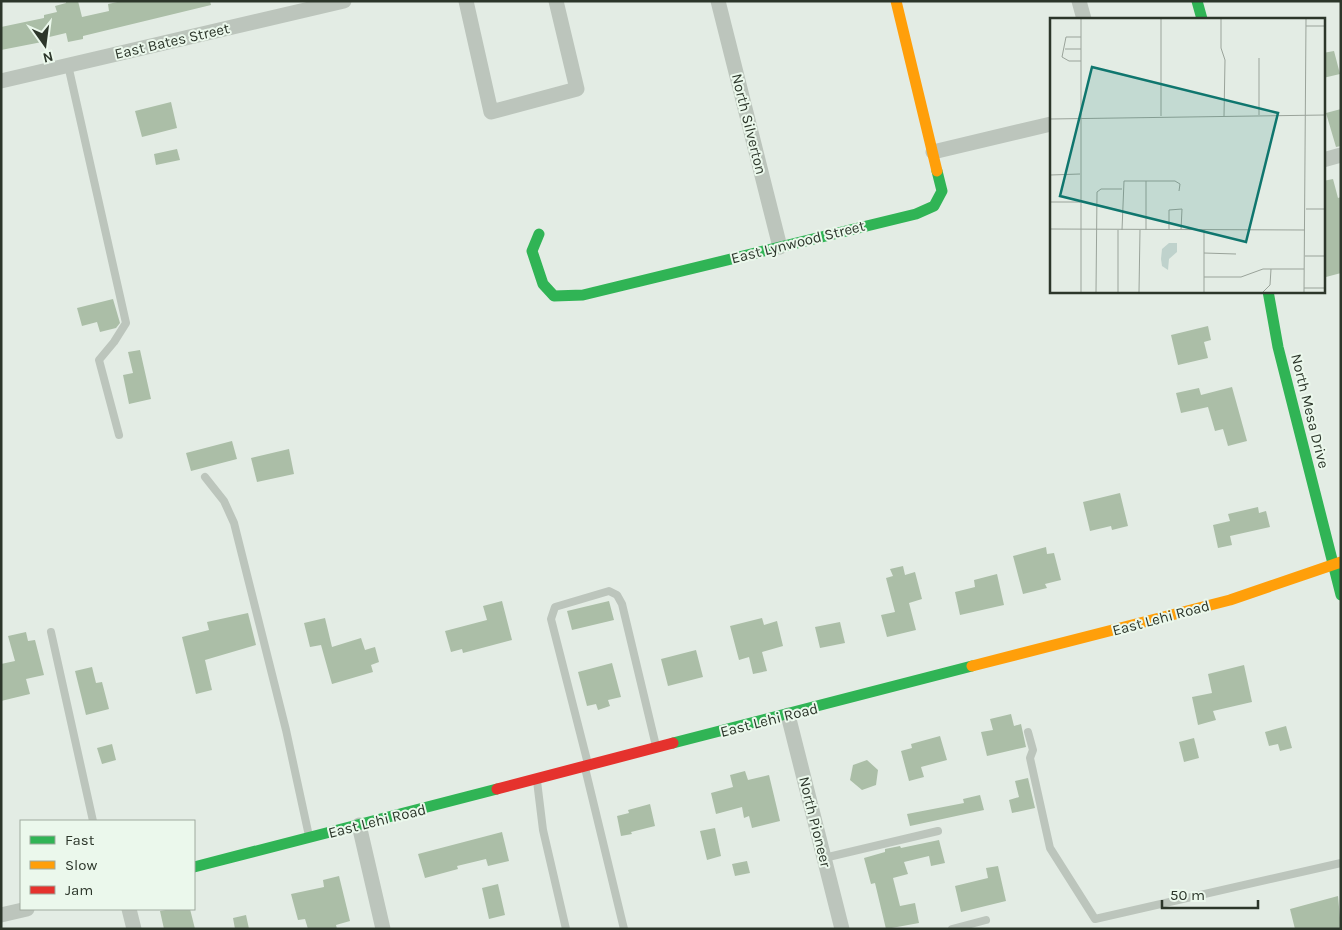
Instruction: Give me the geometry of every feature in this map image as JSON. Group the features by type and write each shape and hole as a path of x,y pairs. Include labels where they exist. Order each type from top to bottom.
{"street":[{"name":"East Bates Street","path":"1,81 303,6 344,1"},
{"path":"466,1 491,112 577,89 556,1"},
{"name":"North Silverton","path":"718,1 780,247"},
{"name":"East Lynwood Street","path":"539,234 532,250 544,284 554,296 583,295 916,214 934,206 942,190 896,1"},
{"path":"1079,1 1084,18"},
{"path":"1197,1 1202,18"},
{"path":"933,152 1050,124"},
{"path":"1324,160 1341,155"},
{"name":"North Mesa Drive","path":"1268,292 1278,347 1337,563 1341,595"},
{"name":"East Lehi Road","path":"195,867 1230,600 1337,563"},
{"name":"North Pioneer","path":"788,715 842,929"},
{"path":"359,825 383,929"},
{"path":"1,915 23,910"},
{"path":"129,910 134,929"}],"lane":[{"path":"68,65 126,323 114,342 99,360 119,435"},
{"path":"205,477 224,501 234,523 286,730 310,838"},
{"path":"624,929 551,619 555,607 609,591 617,595 622,604 656,749"},
{"path":"51,632 93,820"},
{"path":"1028,732 1033,750 1030,758 1050,848 1095,918 1341,863"},
{"path":"537,779 543,830 566,929"},
{"path":"824,858 938,831"},
{"path":"952,929 986,920"}],"building":[{"path":"66,1 78,1 82,17 109,11 108,4 122,1 210,1 211,5 83,36 83,39 68,42 66,33 41,39 42,42 1,50 1,27 44,18 44,15 57,12 55,6 66,3"},
{"path":"1334,51 1340,74 1324,78 1324,53"},
{"path":"171,102 177,128 142,137 135,111"},
{"path":"1341,109 1341,146 1336,147 1326,113"},
{"path":"177,149 180,160 156,165 154,154"},
{"path":"1333,179 1338,198 1341,197 1341,273 1326,277 1324,269 1324,181"},
{"path":"113,299 120,323 116,328 100,332 97,322 82,326 77,308"},
{"path":"1208,326 1211,340 1204,342 1208,358 1178,365 1171,335"},
{"path":"140,350 151,399 129,404 123,375 133,373 128,352"},
{"path":"1232,387 1247,441 1228,446 1223,429 1215,431 1208,407 1181,413 1176,393 1199,388 1201,395"},
{"path":"232,441 237,459 191,471 186,453"},
{"path":"289,449 294,474 257,482 251,458"},
{"path":"1120,493 1128,526 1112,530 1111,526 1090,531 1083,502"},
{"path":"1258,507 1259,513 1266,511 1270,527 1230,536 1232,545 1218,548 1213,525 1230,521 1228,514"},
{"path":"1046,547 1047,554 1054,553 1061,580 1045,584 1047,588 1023,594 1013,556"},
{"path":"903,566 905,575 915,572 922,599 909,603 916,630 887,637 881,615 895,612 886,578 893,576 890,569"},
{"path":"997,574 1004,605 960,615 955,592 975,587 974,580"},
{"path":"502,601 512,640 463,653 462,649 451,652 445,631 487,620 483,606"},
{"path":"609,601 614,620 572,630 567,611"},
{"path":"248,613 256,645 205,660 212,690 196,694 182,637 209,630 207,622"},
{"path":"325,618 332,647 361,638 365,650 375,647 379,662 371,665 373,672 332,684 321,645 310,647 304,623"},
{"path":"762,618 764,625 777,621 783,646 762,652 767,671 753,674 749,657 739,660 730,626"},
{"path":"840,622 845,643 820,648 815,627"},
{"path":"26,632 28,641 35,640 44,675 26,679 30,694 1,701 1,664 15,661 8,636"},
{"path":"696,650 703,677 668,686 661,659"},
{"path":"612,663 621,697 608,700 610,706 598,710 596,704 587,706 578,672"},
{"path":"1244,665 1252,702 1213,711 1216,720 1198,725 1192,697 1212,693 1208,674"},
{"path":"92,667 96,683 102,682 109,709 86,715 75,671"},
{"path":"1011,714 1014,726 1021,724 1026,747 987,756 981,732 993,730 990,719"},
{"path":"1286,726 1292,748 1280,751 1278,744 1269,746 1265,732"},
{"path":"940,736 947,760 921,767 924,777 909,781 901,751 912,748 911,744"},
{"path":"1194,738 1199,758 1184,762 1179,742"},
{"path":"112,744 116,760 102,764 97,748"},
{"path":"867,760 878,770 876,785 862,790 850,780 853,765"},
{"path":"745,771 748,780 769,775 780,821 752,828 749,816 744,818 742,807 716,814 711,793 733,787 730,775"},
{"path":"1028,778 1035,808 1012,813 1009,800 1019,797 1015,781"},
{"path":"980,795 984,810 910,826 907,814 964,803 963,799"},
{"path":"650,804 655,826 621,836 617,816 629,813 628,810"},
{"path":"715,828 721,856 707,860 700,831"},
{"path":"502,832 509,861 488,866 486,859 457,866 458,869 425,878 418,854"},
{"path":"939,840 945,863 931,866 929,856 904,862 908,874 893,878 900,906 915,903 919,923 886,929 875,883 871,884 864,858 885,852 885,849 900,846 901,848"},
{"path":"747,861 750,873 735,876 732,864"},
{"path":"998,866 1006,901 961,912 955,886 988,878 986,868"},
{"path":"339,876 350,921 336,925 337,929 308,929 305,919 298,920 291,894 324,887 323,880"},
{"path":"498,884 505,915 489,919 482,888"},
{"path":"1338,896 1341,929 1295,929 1290,909"},
{"path":"190,910 195,929 164,929 160,911"},
{"path":"246,915 249,929 235,929 233,918"}],"traffic: fast":[{"path":"1197,1 1202,18"},
{"path":"539,234 532,251 543,284 554,296 583,295 916,214 934,206 942,191 937,171"},
{"path":"1268,292 1278,347 1341,595"},
{"path":"673,743 972,666"},
{"path":"195,867 497,789"}],"traffic: slow":[{"path":"896,1 937,171"},
{"path":"972,666 1230,600 1341,562"}],"traffic: jam":[{"path":"497,789 673,743"}]}
